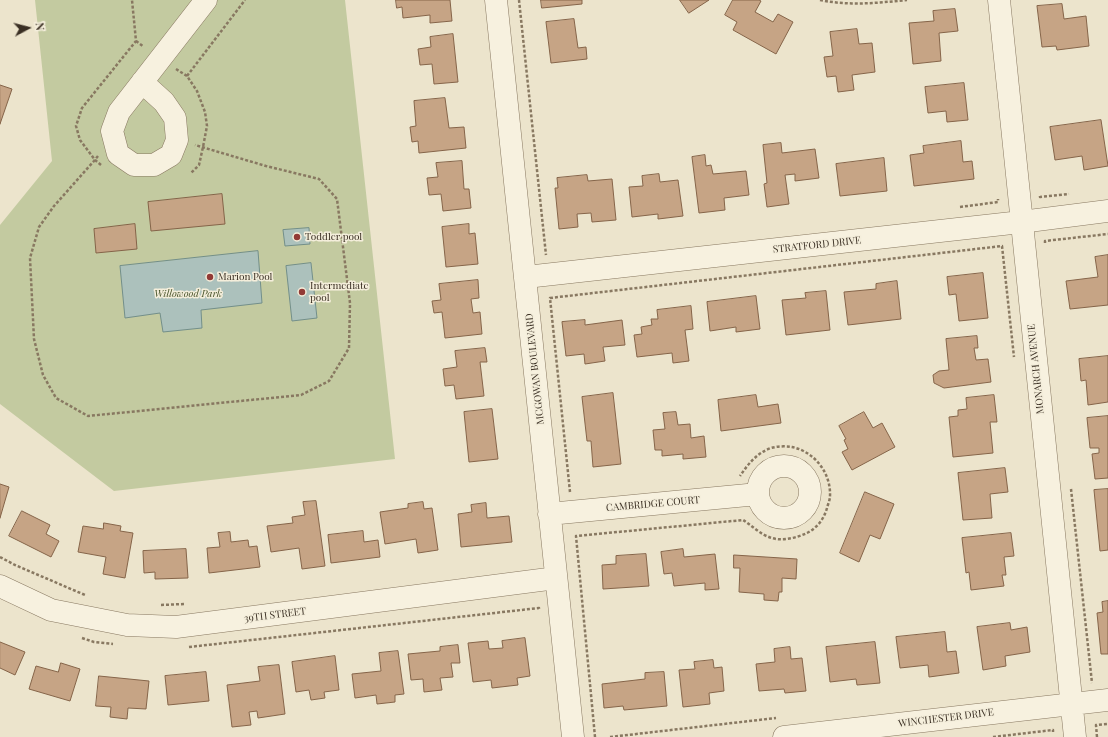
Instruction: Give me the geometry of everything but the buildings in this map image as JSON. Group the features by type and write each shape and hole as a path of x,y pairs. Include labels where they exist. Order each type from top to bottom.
{"street":[{"path":"142,82 164,102 175,118 177,140 171,155 154,165 134,165 118,154 112,131 119,112 142,82 206,0"},
{"name":"MCGOWAN BOULEVARD","path":"496,0 573,737"},
{"name":"MONARCH AVENUE","path":"998,0 1074,737"},
{"name":"STRATFORD DRIVE","path":"526,277 1021,222 1108,210"},
{"name":"CAMBRIDGE COURT","path":"549,514 758,494"},
{"name":"39TH STREET","path":"0,586 51,610 127,625 176,627 556,578"},
{"name":"WINCHESTER DRIVE","path":"783,727 1071,704 1103,691"}],"path":[{"path":"186,76 246,0"},
{"path":"519,0 545,255"},
{"path":"820,0 870,4 907,0"},
{"path":"112,131 94,161 54,206 39,228 30,258 34,339 43,375 56,398 88,416 301,395 328,381 349,348 350,303 337,199 319,179 266,166 177,140"},
{"path":"1046,249 1045,241 1108,234"},
{"path":"550,298 1002,246 1015,364"},
{"path":"1071,486 1092,683 1103,691"},
{"path":"0,557 15,565 86,595"},
{"path":"157,605 186,604"},
{"path":"1097,737 1096,725 1108,724"},
{"path":"610,737 783,727"},
{"path":"993,737 1053,730 1054,737"}],"green space":[{"name":"Willowood Park","path":"35,0 345,0 395,459 114,491 0,404 0,225 52,161"}],"water":[{"name":"Toddler pool","path":"309,228 310,244 285,246 283,230"},
{"name":"Marion Pool","path":"258,251 262,303 201,310 202,328 163,332 160,313 125,318 120,266"},
{"name":"Intermediate pool","path":"311,263 317,318 292,321 286,266"}],"place":[{"name":"Toddler pool","path":"297,237"},
{"name":"Marion Pool","path":"210,277"},
{"name":"Intermediate pool","path":"302,292"}]}
